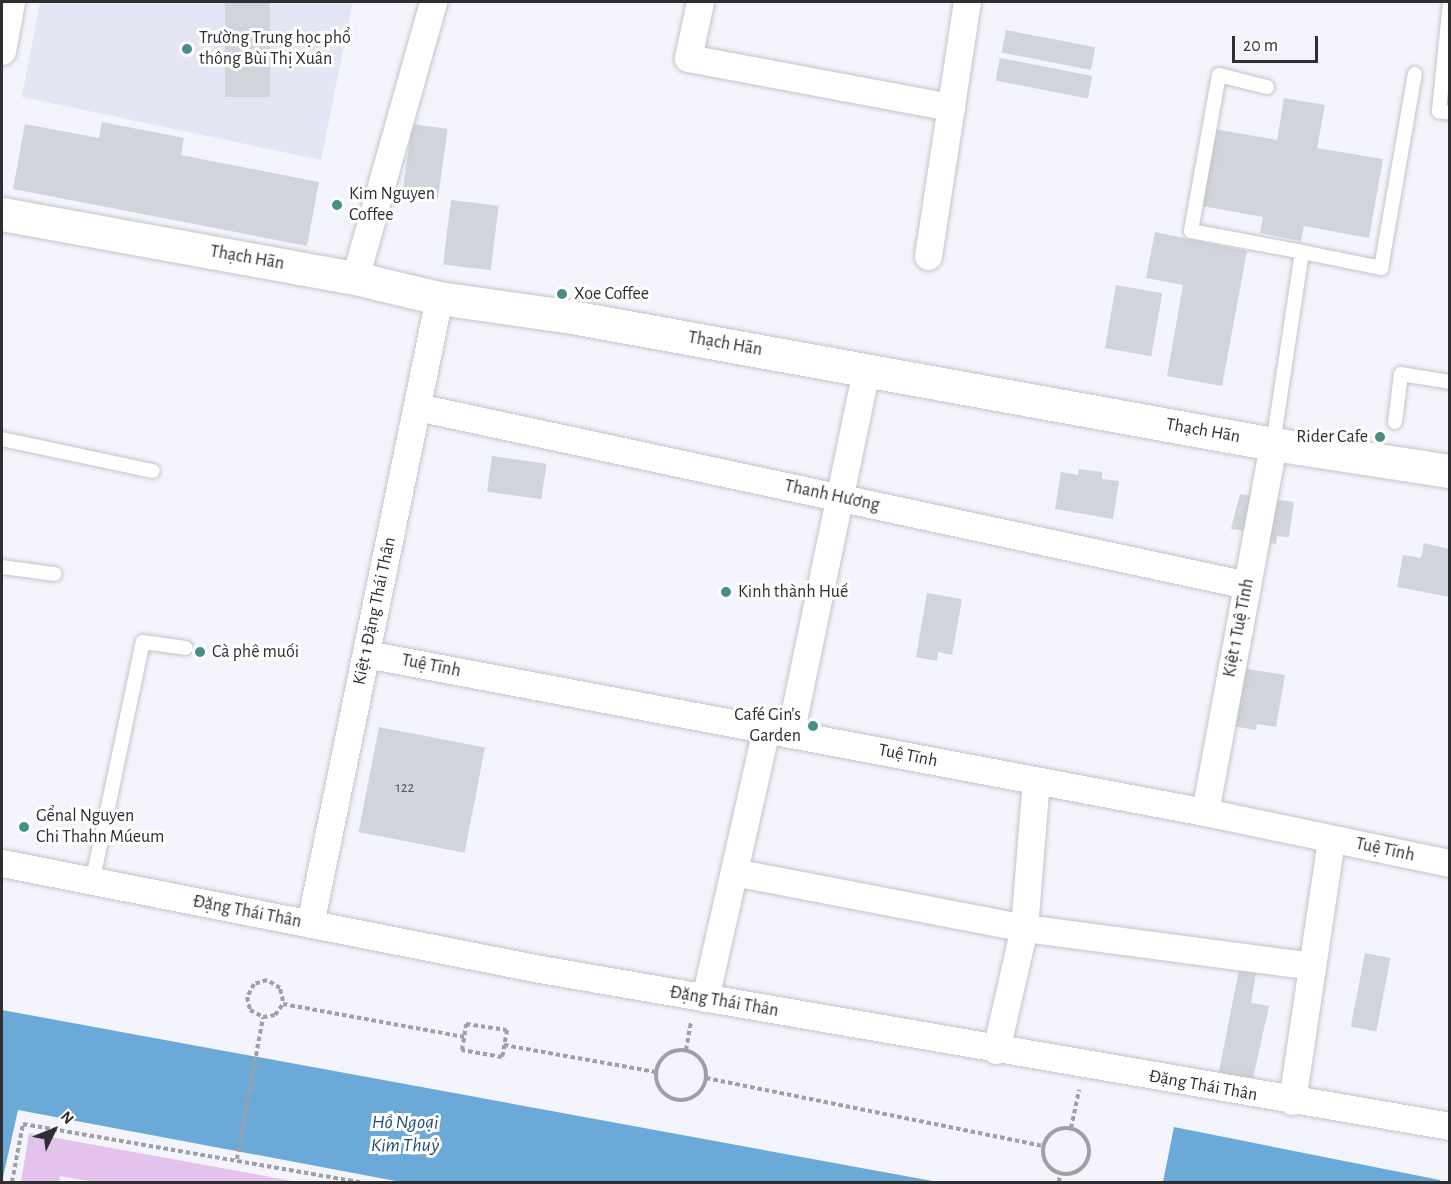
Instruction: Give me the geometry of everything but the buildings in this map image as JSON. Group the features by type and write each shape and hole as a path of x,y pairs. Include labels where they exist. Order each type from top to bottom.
{"street":[{"path":"2,51 11,2"},
{"path":"355,278 433,2"},
{"path":"700,2 688,58 951,106"},
{"path":"928,256 967,2"},
{"name":"Thạch Hãn","path":"2,213 355,278 439,298 572,317 1274,444 1449,471"},
{"name":"Kiệt 1 Đặng Thái Thân","path":"310,924 439,298"},
{"path":"699,1005 734,872 778,732 840,498 866,370"},
{"name":"Thanh Hương","path":"417,407 1247,585"},
{"name":"Kiệt 1 Tuệ Tĩnh","path":"1205,812 1274,444"},
{"name":"Tuệ Tĩnh","path":"366,654 1205,812 1449,863"},
{"path":"996,1050 1024,928 1036,780"},
{"path":"1292,1101 1331,839"},
{"name":"Đặng Thái Thân","path":"2,862 92,883 310,924 699,1005 996,1050 1449,1126"},
{"path":"734,872 1024,928 1312,966"}],"lane":[{"path":"1449,2 1439,111 1449,113"},
{"path":"1267,87 1219,75 1191,231 1381,268 1415,74"},
{"path":"1274,444 1302,252"},
{"path":"1395,422 1401,374 1449,382"},
{"path":"2,439 153,471"},
{"path":"2,567 55,574"},
{"path":"92,883 142,642 186,648"}],"path":[{"path":"284,1001 274,983 254,984 247,1004 263,1017 275,1015 283,1005 464,1037"},
{"path":"686,1050 699,1005"},
{"path":"237,1160 263,1017"},
{"path":"466,1024 507,1030 504,1045 502,1057 462,1050 466,1024"},
{"path":"504,1045 655,1072"},
{"path":"686,1050 697,1055 705,1065 706,1078 702,1091 691,1099 678,1101 665,1096 657,1085 655,1072 660,1060 671,1051 686,1050"},
{"path":"1071,1128 1084,1066"},
{"path":"706,1078 1043,1146"},
{"path":"12,1182 23,1124 360,1182"},
{"path":"1071,1128 1086,1139 1089,1156 1079,1170 1060,1174 1047,1166 1043,1146 1056,1129 1071,1128"},
{"path":"1059,1182 1060,1174"}],"shaded area":[{"name":"Trường Trung học phổ thông Bùi Thị Xuân","path":"40,2 353,2 321,160 22,97"},
{"path":"29,1133 298,1182 93,1182 60,1176 59,1182 21,1182"}],"water":[{"name":"Hồ Ngoại Kim Thuỷ","path":"2,1010 938,1182 401,1182 18,1110 2,1182"},
{"path":"1174,1127 1440,1180 1440,1182 1163,1182"}],"place":[{"name":"Trường Trung học phổ thông Bùi Thị Xuân","path":"187,49"},
{"name":"Kim Nguyen Coffee","path":"337,205"},
{"name":"Xoe Coffee","path":"562,294"},
{"name":"Rider Cafe","path":"1380,437"},
{"name":"Kinh thành Huế","path":"726,592"},
{"name":"Cà phê muối","path":"200,652"},
{"name":"Café Gin’s Garden","path":"813,726"},
{"name":"Gểnal Nguyen Chi Thahn Múeum","path":"24,827"}]}
